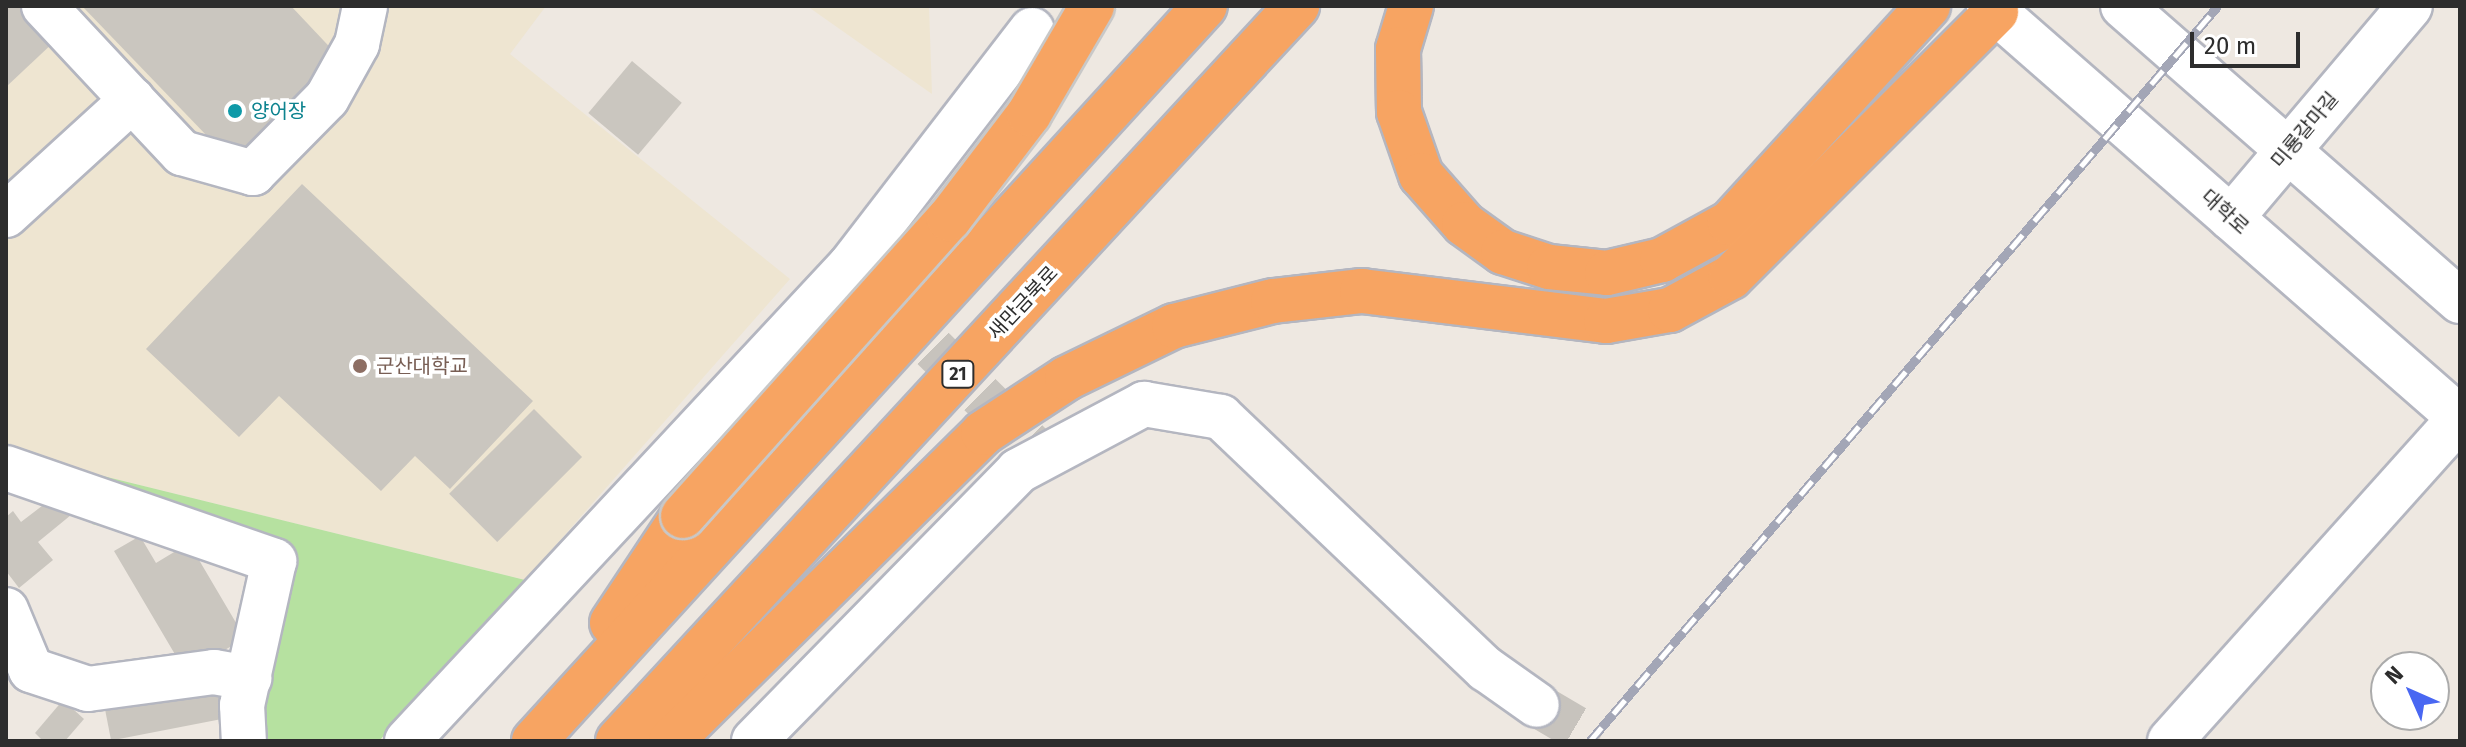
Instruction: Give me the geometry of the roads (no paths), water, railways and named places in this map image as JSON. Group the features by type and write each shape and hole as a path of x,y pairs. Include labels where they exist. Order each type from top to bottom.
{"highway":[{"path":"533,741 683,516 949,219 1029,114 1092,6"},
{"path":"533,741 1205,6"},
{"name":"새만금북로","path":"618,741 1297,6"},
{"path":"1411,6 1398,49 1399,112 1421,175 1464,224 1503,252 1549,267 1607,273 1662,260 1730,223 1928,6"},
{"path":"671,741 983,433 1067,378 1174,326 1273,301 1362,291 1606,321 1670,310 1731,277 1995,8"}],"street":[{"path":"44,6 182,153 253,173 327,98 357,44 365,6"},
{"name":"미룡갈마길","path":"2231,218 2410,6"},
{"name":"대학로","path":"1995,8 2460,418"},
{"path":"2135,11 2460,301"},
{"path":"407,741 850,266 1032,30"},
{"path":"6,215 132,100"},
{"path":"754,741 1018,471 1144,404 1221,417 1486,669 1537,705"},
{"path":"2170,741 2460,418"},
{"path":"6,468 274,561 242,705 244,741"},
{"path":"6,610 31,670 88,689 214,672 249,678"}],"tunnel":[{"path":"886,302 1041,455"},
{"path":"1537,705 1598,741"}],"railway":[{"path":"1590,741 2218,6"}],"place":[{"name":"양어장","path":"235,111"},
{"name":"군산대학교","path":"360,366"}]}
